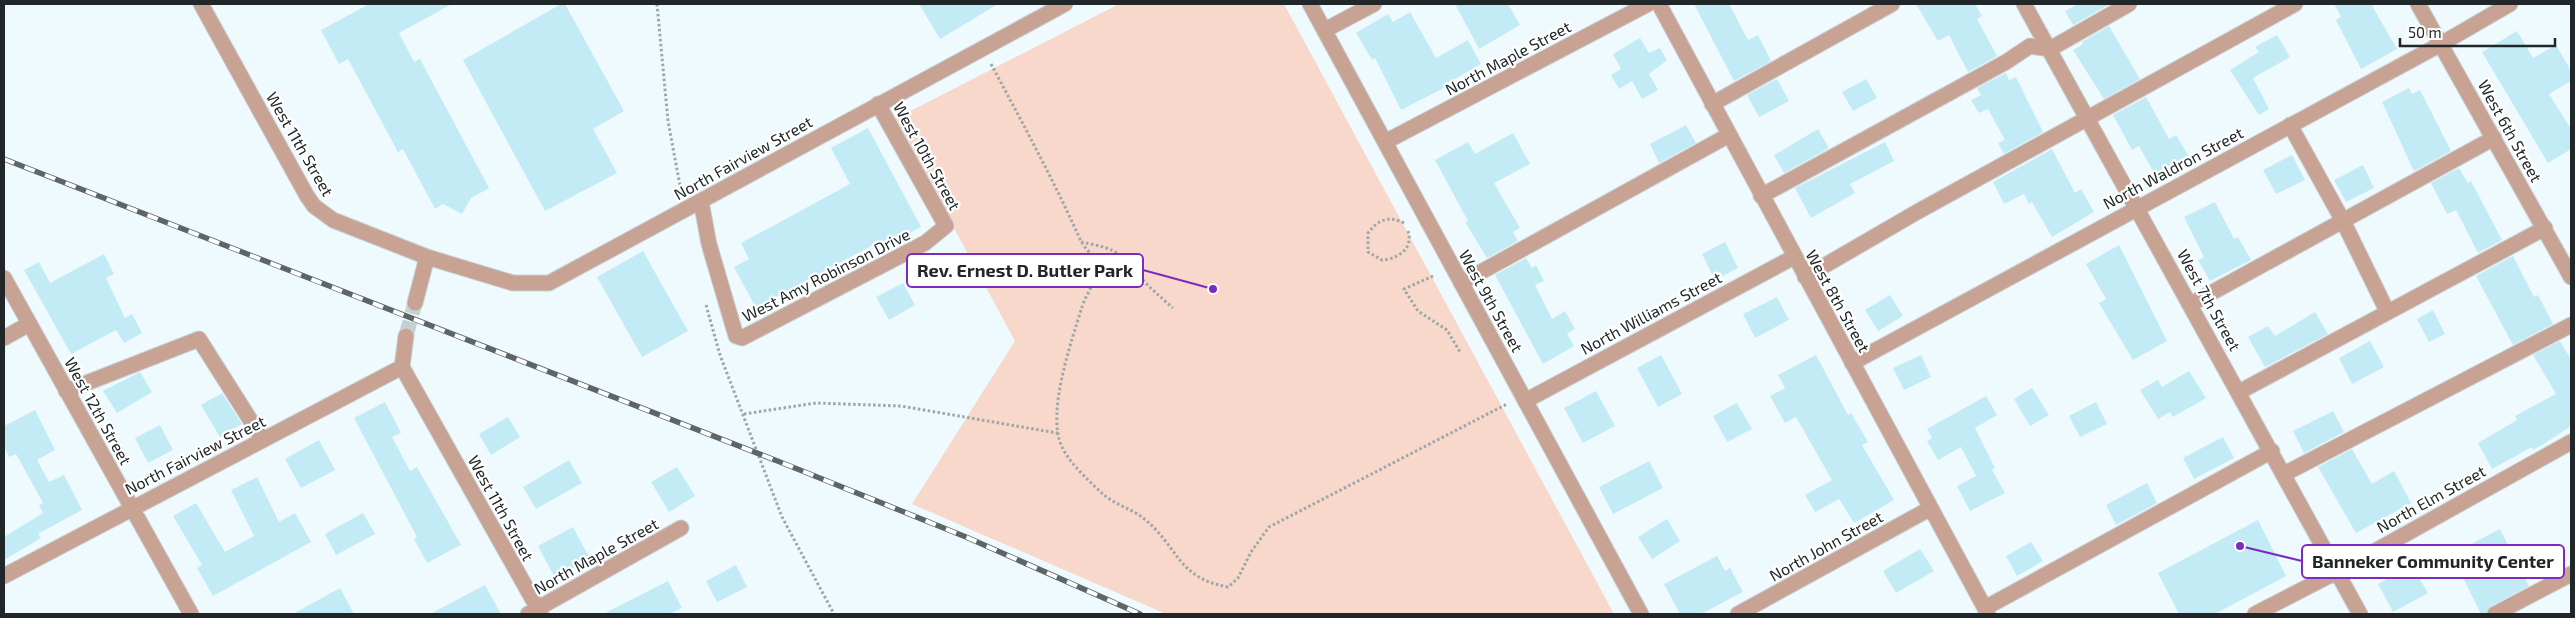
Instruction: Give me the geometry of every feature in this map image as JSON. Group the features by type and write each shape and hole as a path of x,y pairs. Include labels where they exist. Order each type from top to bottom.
{"street":[{"name":"West 11th Street","path":"201,4 314,206 334,220 427,257"},
{"name":"North Fairview Street","path":"427,257 513,283 549,283 1065,4"},
{"name":"West 9th Street","path":"1310,4 1641,614"},
{"path":"1325,30 1374,4"},
{"name":"North Maple Street","path":"1385,142 1648,4"},
{"name":"West 8th Street","path":"1659,4 1761,196 1987,611"},
{"path":"1712,104 1892,4"},
{"name":"West 7th Street","path":"2024,4 2138,207 2360,614"},
{"path":"1761,196 2006,62 2030,46 2050,49 2129,4"},
{"path":"1805,277 1917,212 2295,4"},
{"name":"West 6th Street","path":"2418,4 2571,277"},
{"name":"North Waldron Street","path":"1852,363 2441,44 2510,4"},
{"name":"West 10th Street","path":"878,104 946,226"},
{"path":"2290,125 2343,221 2387,311"},
{"path":"1461,283 1729,135"},
{"path":"2191,304 2494,138"},
{"name":"West Amy Robinson Drive","path":"701,201 709,244 736,336 742,338 925,243 946,226"},
{"path":"2239,392 2545,228"},
{"path":"415,302 427,257"},
{"name":"North Williams Street","path":"1525,401 1794,257"},
{"name":"West 12th Street","path":"4,278 191,614"},
{"path":"4,338 29,324"},
{"path":"2284,474 2571,325"},
{"path":"402,367 406,336"},
{"path":"66,391 199,339 263,440"},
{"name":"West 11th Street","path":"402,367 536,612"},
{"name":"North Fairview Street","path":"4,576 402,367"},
{"name":"North Elm Street","path":"2254,614 2337,571 2571,442"},
{"path":"1987,611 2272,452"},
{"name":"North John Street","path":"1738,614 1931,508"},
{"name":"North Maple Street","path":"536,612 682,528"},
{"path":"2495,614 2571,574"}],"path":[{"path":"981,49 1066,206 1081,242 1094,261 1096,279 1083,305 1060,390 1055,417 1057,433 1062,448 1076,466 1105,496 1144,518 1192,574 1210,584 1228,587 1238,578 1251,552 1269,527 1502,405 1525,401"},
{"path":"1404,223 1391,219 1378,222 1368,233 1368,252 1382,260 1398,256 1406,249 1409,242 1408,231"},
{"path":"1081,242 1102,246 1126,258 1144,281 1173,308"},
{"path":"1433,276 1404,289 1418,311 1447,330 1460,352"},
{"path":"744,414 816,403 901,406 1057,433"}],"shaded area":[{"path":"1119,4 1284,4 1614,614 1166,614 912,504 1015,341 895,119"}],"building":[{"path":"369,4 452,4 399,33 414,62 420,59 489,188 471,198 462,214 443,204 435,209 403,149 398,152 348,59 339,64 321,30"},
{"path":"561,4 565,4 624,111 593,129 617,173 545,211 463,60"},
{"path":"919,4 998,4 940,39"},
{"path":"1455,4 1508,4 1520,25 1479,49"},
{"path":"1694,4 1729,4 1748,40 1758,35 1771,61 1734,81"},
{"path":"1916,4 1975,4 1982,16 1977,19 1997,56 1968,72 1949,35 1938,41"},
{"path":"2078,4 2110,4 2073,25 2065,11"},
{"path":"2334,4 2371,4 2397,49 2361,69 2336,20 2341,17"},
{"path":"1410,12 1436,58 1468,40 1481,64 1445,85 1446,87 1401,110 1375,58 1372,60 1356,33 1388,14 1393,22"},
{"path":"2109,26 2140,79 2104,99 2073,50 2083,44 2082,42"},
{"path":"2517,31 2533,58 2556,45 2571,71 2571,81 2549,94 2571,129 2571,149 2548,163 2482,52"},
{"path":"2277,35 2290,57 2253,78 2269,109 2259,115 2230,70 2259,52 2255,47"},
{"path":"1640,38 1649,53 1660,48 1667,60 1649,74 1658,90 1642,99 1632,81 1619,89 1611,75 1621,69 1613,54"},
{"path":"2006,73 2009,80 2016,77 2043,132 2004,154 1998,143 2005,140 1988,109 1979,113 1971,100 1981,95 1977,88"},
{"path":"1777,79 1789,101 1759,117 1747,95"},
{"path":"1866,79 1877,98 1853,111 1842,92"},
{"path":"2409,88 2412,94 2420,90 2451,151 2414,171 2382,102"},
{"path":"2146,97 2169,139 2176,135 2191,160 2158,180 2139,146 2132,150 2113,115"},
{"path":"1686,125 1696,143 1659,163 1650,144"},
{"path":"868,128 921,227 883,247 880,241 756,308 734,267 749,259 741,243 850,184 831,148"},
{"path":"1818,129 1829,148 1784,173 1774,155"},
{"path":"1513,133 1530,164 1494,183 1520,228 1513,232 1518,241 1487,258 1465,222 1468,221 1435,160 1468,142 1475,154"},
{"path":"1885,142 1894,161 1850,184 1855,193 1811,218 1795,188"},
{"path":"2052,149 2075,193 2081,189 2094,212 2052,237 2032,202 2029,204 2024,194 2004,204 1993,182"},
{"path":"2292,155 2305,180 2276,194 2263,170"},
{"path":"2363,165 2374,188 2346,202 2334,180"},
{"path":"2459,168 2468,183 2471,181 2502,240 2478,253 2456,210 2447,214 2431,183"},
{"path":"2215,202 2234,239 2238,237 2251,260 2210,281 2198,260 2204,257 2184,217"},
{"path":"1725,242 1738,268 1715,280 1702,254"},
{"path":"2119,245 2167,341 2133,360 2099,303 2106,299 2086,264"},
{"path":"643,251 688,331 642,357 597,277"},
{"path":"104,254 114,274 106,278 125,318 132,314 142,333 124,343 116,330 71,354 24,270 39,262 50,283"},
{"path":"2513,256 2534,297 2538,295 2553,324 2513,345 2476,276"},
{"path":"1526,258 1532,268 1536,265 1544,281 1535,285 1552,319 1565,311 1575,329 1567,334 1574,346 1543,364 1495,275"},
{"path":"903,283 915,305 889,320 876,297"},
{"path":"1890,295 1903,316 1878,331 1865,310"},
{"path":"1777,297 1789,320 1755,338 1743,314"},
{"path":"2433,310 2445,334 2429,342 2417,319"},
{"path":"2315,312 2328,334 2265,367 2248,337 2268,326 2275,336"},
{"path":"2370,341 2384,367 2352,384 2339,358"},
{"path":"2560,341 2571,360 2571,426 2533,450 2532,447 2492,469 2478,443 2517,420 2515,416 2556,394 2533,355"},
{"path":"1661,355 1682,394 1658,407 1637,368"},
{"path":"1816,355 1848,415 1851,413 1868,442 1862,445 1894,500 1854,523 1839,499 1815,512 1805,495 1832,480 1796,417 1785,423 1770,396 1785,388 1778,375"},
{"path":"1921,355 1931,377 1904,390 1893,368"},
{"path":"2189,371 2206,398 2173,417 2170,412 2158,419 2140,390 2158,380 2162,387"},
{"path":"140,372 152,392 117,413 103,391"},
{"path":"2032,388 2049,415 2030,426 2014,399"},
{"path":"1596,391 1615,426 1583,443 1564,408"},
{"path":"222,393 242,424 220,437 201,405"},
{"path":"1986,396 1997,415 1975,428 1995,468 1992,470 2005,493 1970,511 1957,486 1976,476 1961,447 1938,460 1927,441 1932,438 1927,429"},
{"path":"385,402 401,433 392,437 410,471 417,467 461,545 427,563 414,539 417,537 354,418"},
{"path":"2096,402 2107,424 2080,437 2069,416"},
{"path":"1737,403 1752,429 1727,442 1713,416"},
{"path":"35,410 55,450 37,460 49,482 64,475 82,510 38,534 41,538 4,560 4,537 43,513 39,505 43,503 16,454 9,457 4,446 4,426"},
{"path":"2333,411 2344,432 2304,453 2293,431"},
{"path":"508,417 520,437 491,455 479,434"},
{"path":"160,425 173,450 148,463 135,438"},
{"path":"2223,437 2234,458 2194,479 2183,458"},
{"path":"319,440 335,470 301,488 285,459"},
{"path":"2352,449 2372,484 2394,471 2411,503 2356,533 2318,467"},
{"path":"569,460 582,483 536,509 523,487"},
{"path":"1649,461 1663,488 1613,514 1599,487"},
{"path":"677,467 695,496 669,512 651,482"},
{"path":"257,477 279,522 295,513 311,542 213,596 197,568 202,565 173,516 196,503 225,552 254,536 231,490"},
{"path":"2147,483 2157,503 2116,525 2106,505"},
{"path":"363,513 375,534 336,555 325,534"},
{"path":"1667,519 1680,541 1652,559 1638,537"},
{"path":"2258,520 2286,576 2215,614 2179,614 2158,573"},
{"path":"573,527 590,559 555,578 538,546"},
{"path":"2500,529 2529,586 2491,606 2486,614 2481,614 2458,568 2480,557 2473,543"},
{"path":"2031,542 2043,561 2017,576 2006,556"},
{"path":"1920,549 1934,571 1896,593 1883,571"},
{"path":"1717,556 1725,571 1730,568 1743,592 1701,614 1680,614 1664,584"},
{"path":"736,565 747,587 717,602 706,581"},
{"path":"2412,566 2428,593 2393,612 2378,584"},
{"path":"668,581 682,608 669,614 603,614"},
{"path":"485,585 501,614 430,614"},
{"path":"340,588 354,614 293,614"}],"tunnel":[{"path":"406,336 415,303"}],"railway":[{"path":"4,159 780,462 966,537 1140,614"}],"place":[{"name":"Rev. Ernest D. Butler Park","path":"1213,289"},
{"name":"Banneker Community Center","path":"2240,546"}]}
